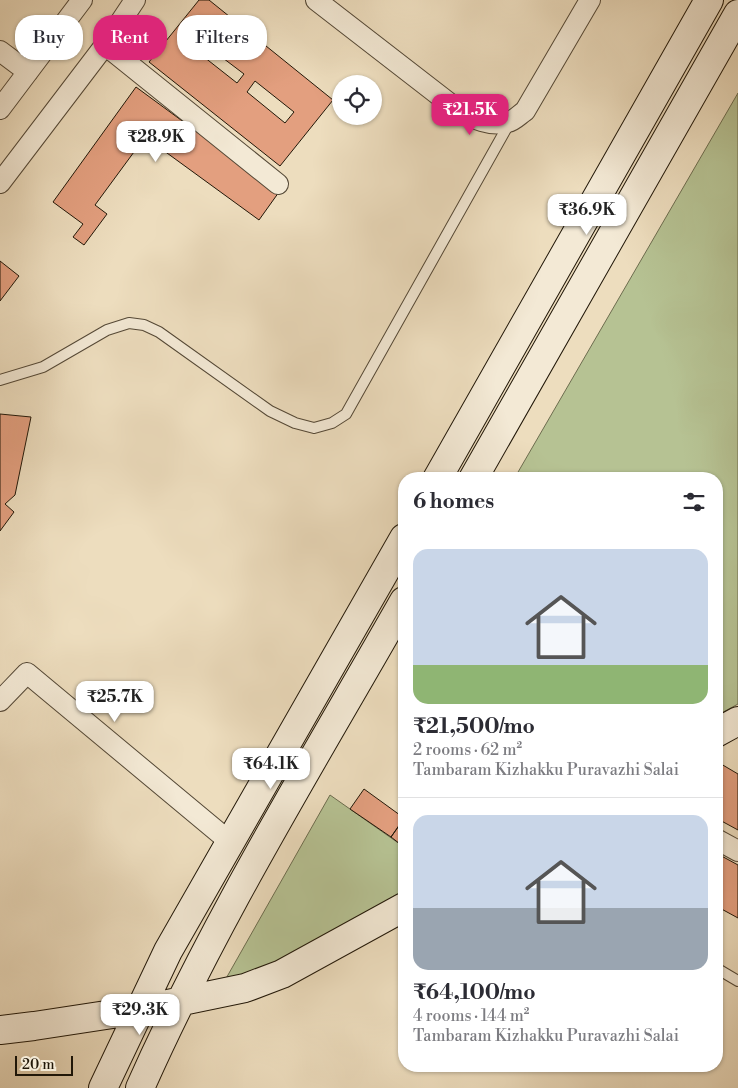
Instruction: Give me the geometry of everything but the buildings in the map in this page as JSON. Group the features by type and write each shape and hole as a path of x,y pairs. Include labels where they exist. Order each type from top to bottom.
{"main road":[{"path":"441,472 709,0"},
{"path":"477,472 738,14"},
{"path":"103,1088 168,951 398,548"},
{"path":"140,1088 181,1002 249,870 398,611"},
{"path":"723,729 738,721"},
{"path":"0,1030 140,1010 265,982 398,910"}],"street":[{"path":"0,109 82,0"},
{"path":"125,15 135,0"},
{"path":"316,0 458,110 477,120 490,124 510,122 525,111 590,0"},
{"path":"0,52 28,72"},
{"path":"0,183 94,60"},
{"path":"124,60 278,184"},
{"path":"0,701 27,673 230,842"},
{"path":"723,843 738,851"}],"lane":[{"path":"0,380 44,367 107,330 129,323 144,325 159,332 270,411 295,423 314,428 332,423 346,414 510,122"},
{"path":"723,972 738,981"}],"green space":[{"path":"738,93 738,704 723,712 723,472 518,472"},
{"path":"330,795 398,843 398,900 277,963 224,982"}]}
